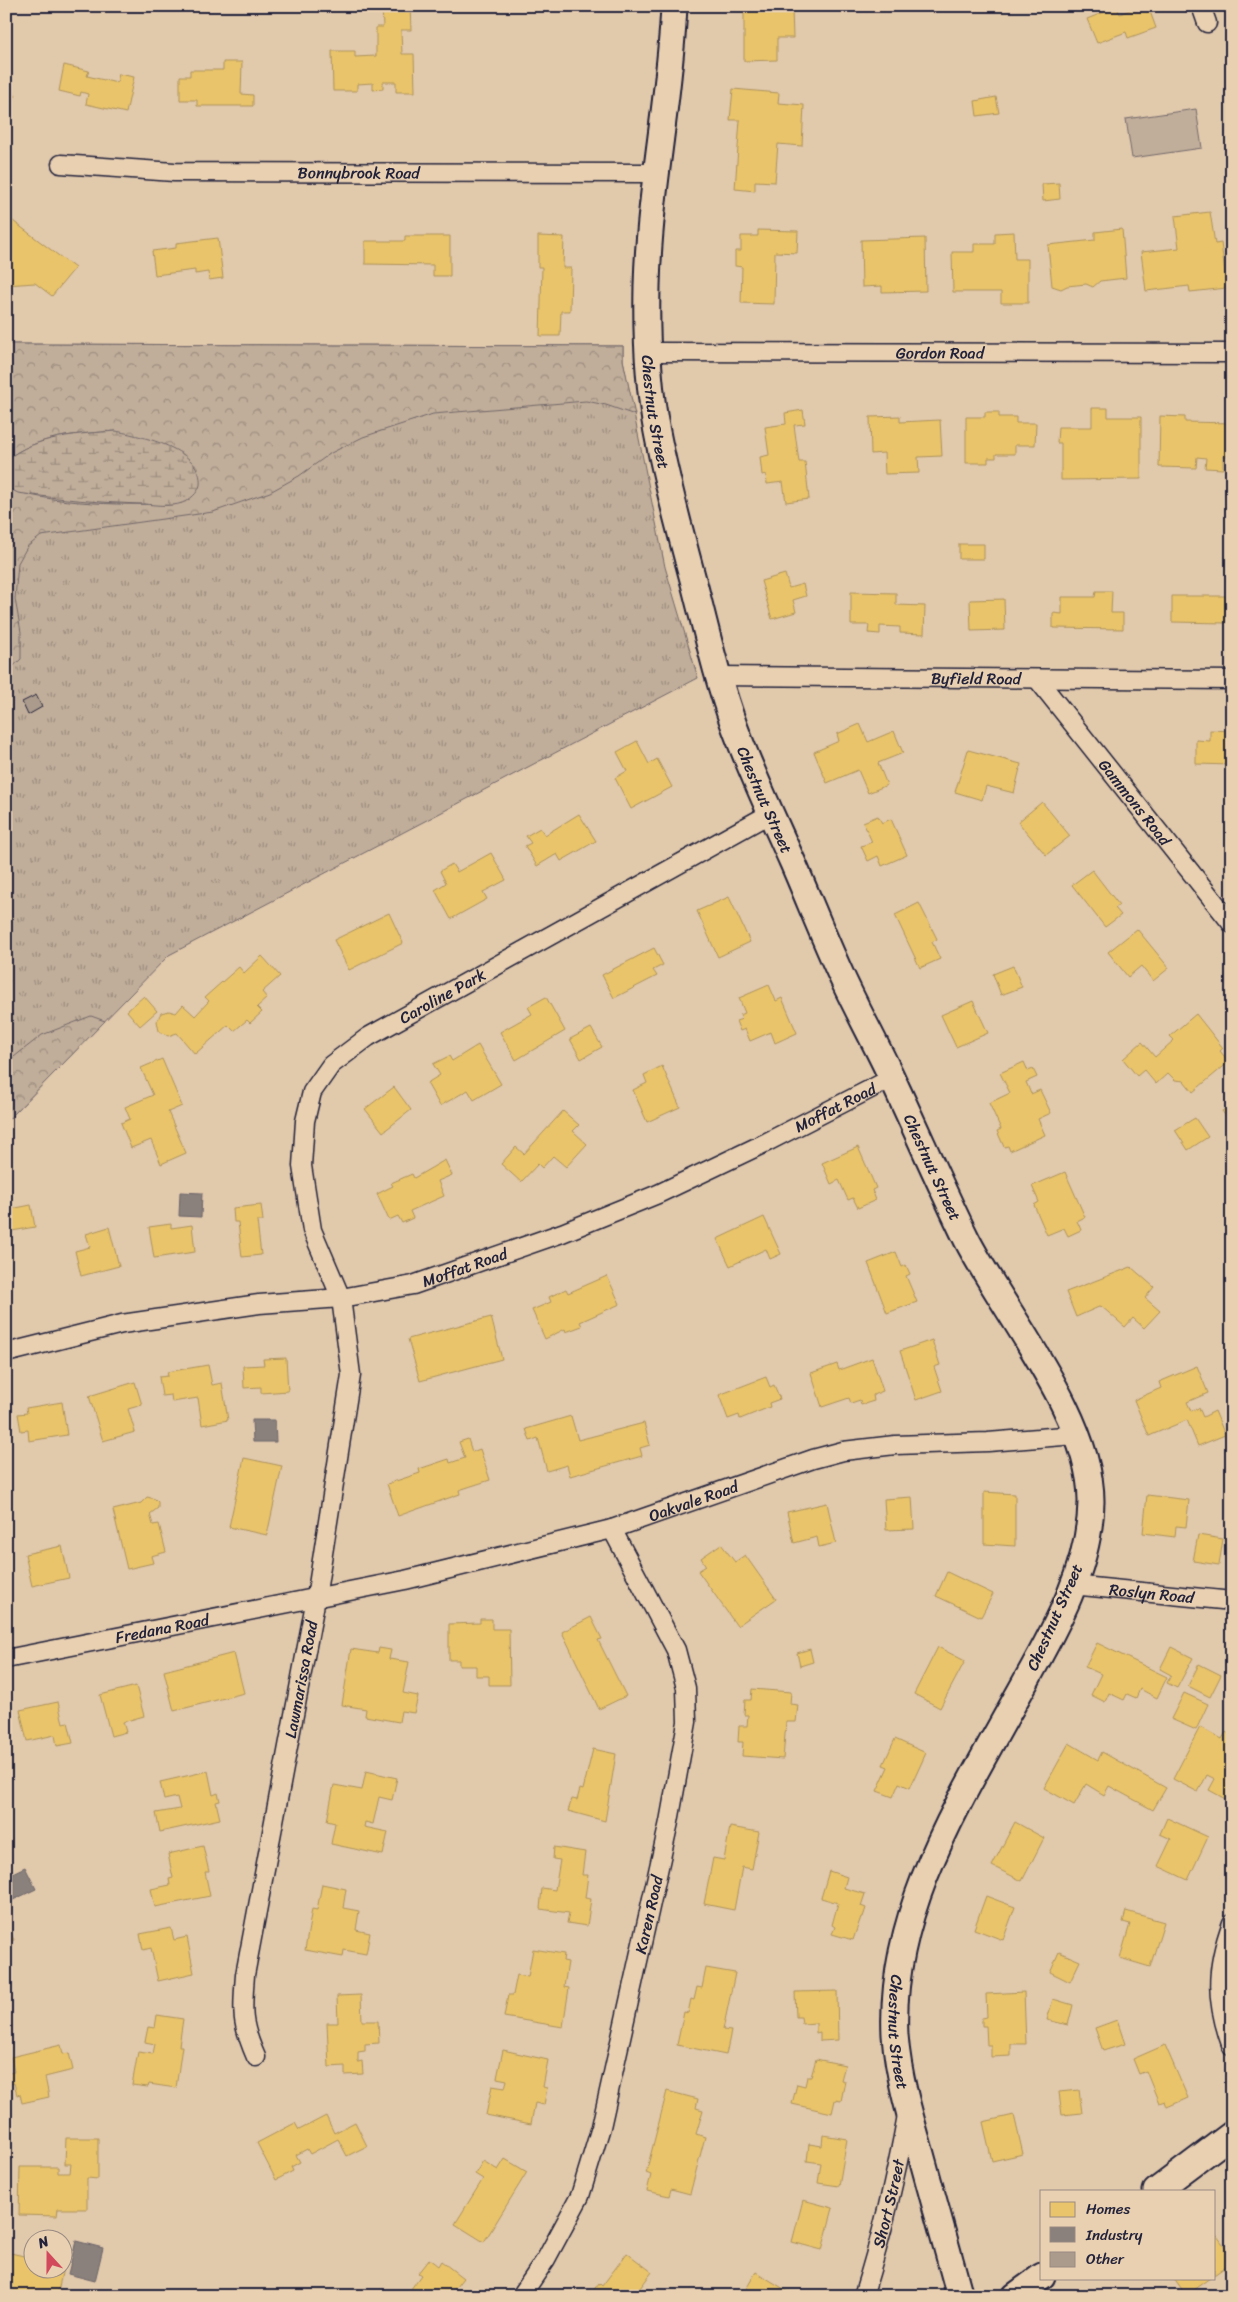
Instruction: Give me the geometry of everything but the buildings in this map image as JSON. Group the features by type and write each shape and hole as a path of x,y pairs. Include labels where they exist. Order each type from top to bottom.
{"main road":[{"name":"Chestnut Street","path":"674,6 672,53 656,173 647,286 649,352 656,426 675,511 718,676 734,726 841,976 892,1078 967,1240 990,1283 1055,1387 1076,1435 1089,1475 1091,1502 1087,1540 1072,1585 1045,1645 964,1794 914,1903 903,1941 895,2013 898,2061 908,2110 960,2296"},
{"path":"1157,2190 1232,2134"},
{"path":"1015,2296 1040,2277"}],"street":[{"path":"1201,6 1207,23"},
{"name":"Bonnybrook Road","path":"61,164 174,172 656,173"},
{"name":"Gordon Road","path":"649,352 1024,351 1232,353"},
{"name":"Byfield Road","path":"718,676 1038,680 1232,680"},
{"name":"Gammons Road","path":"1038,680 1232,924"},
{"name":"Caroline Park","path":"341,1298 312,1230 302,1166 305,1121 312,1092 331,1066 368,1037 771,813"},
{"name":"Moffat Road","path":"6,1353 122,1324 258,1304 341,1298 413,1285 562,1233 658,1194 767,1142 892,1078"},
{"name":"Lawmarissa Road","path":"256,2057 244,2030 242,2005 245,1975 316,1598 351,1375 341,1298"},
{"name":"Oakvale Road","path":"316,1598 405,1580 612,1529 778,1471 843,1452 895,1445 988,1442 1076,1435"},
{"name":"Karen Road","path":"521,2296 546,2259 580,2196 601,2127 669,1822 687,1722 686,1688 676,1650 612,1529"},
{"name":"Roslyn Road","path":"1072,1585 1232,1601"},
{"name":"Fredana Road","path":"6,1659 316,1598"},
{"path":"1232,1923 1222,1957 1218,1994 1222,2017 1232,2047"},
{"name":"Short Street","path":"863,2296 876,2256 898,2167 908,2110"}],"green space":[{"path":"1196,109 1202,148 1132,158 1126,119"},
{"path":"6,344 623,346 623,360 665,567 698,678 169,955 6,1122"},
{"path":"6,344 623,346 623,360 635,415 606,405 586,401 433,414 363,437 331,453 299,476 270,492 213,512 41,536 27,547 18,563 15,599 21,632 21,659 6,673 6,487 43,498 66,501 117,504 182,503 116,431 59,437 31,445 6,460"},
{"path":"116,431 140,436 182,453 192,462 199,473 200,485 196,493 182,503 163,505 96,502 49,497 18,493 6,487 6,460 31,445 59,437"},
{"path":"91,1016 105,1021 6,1122 6,1065 10,1060 42,1035"}]}
